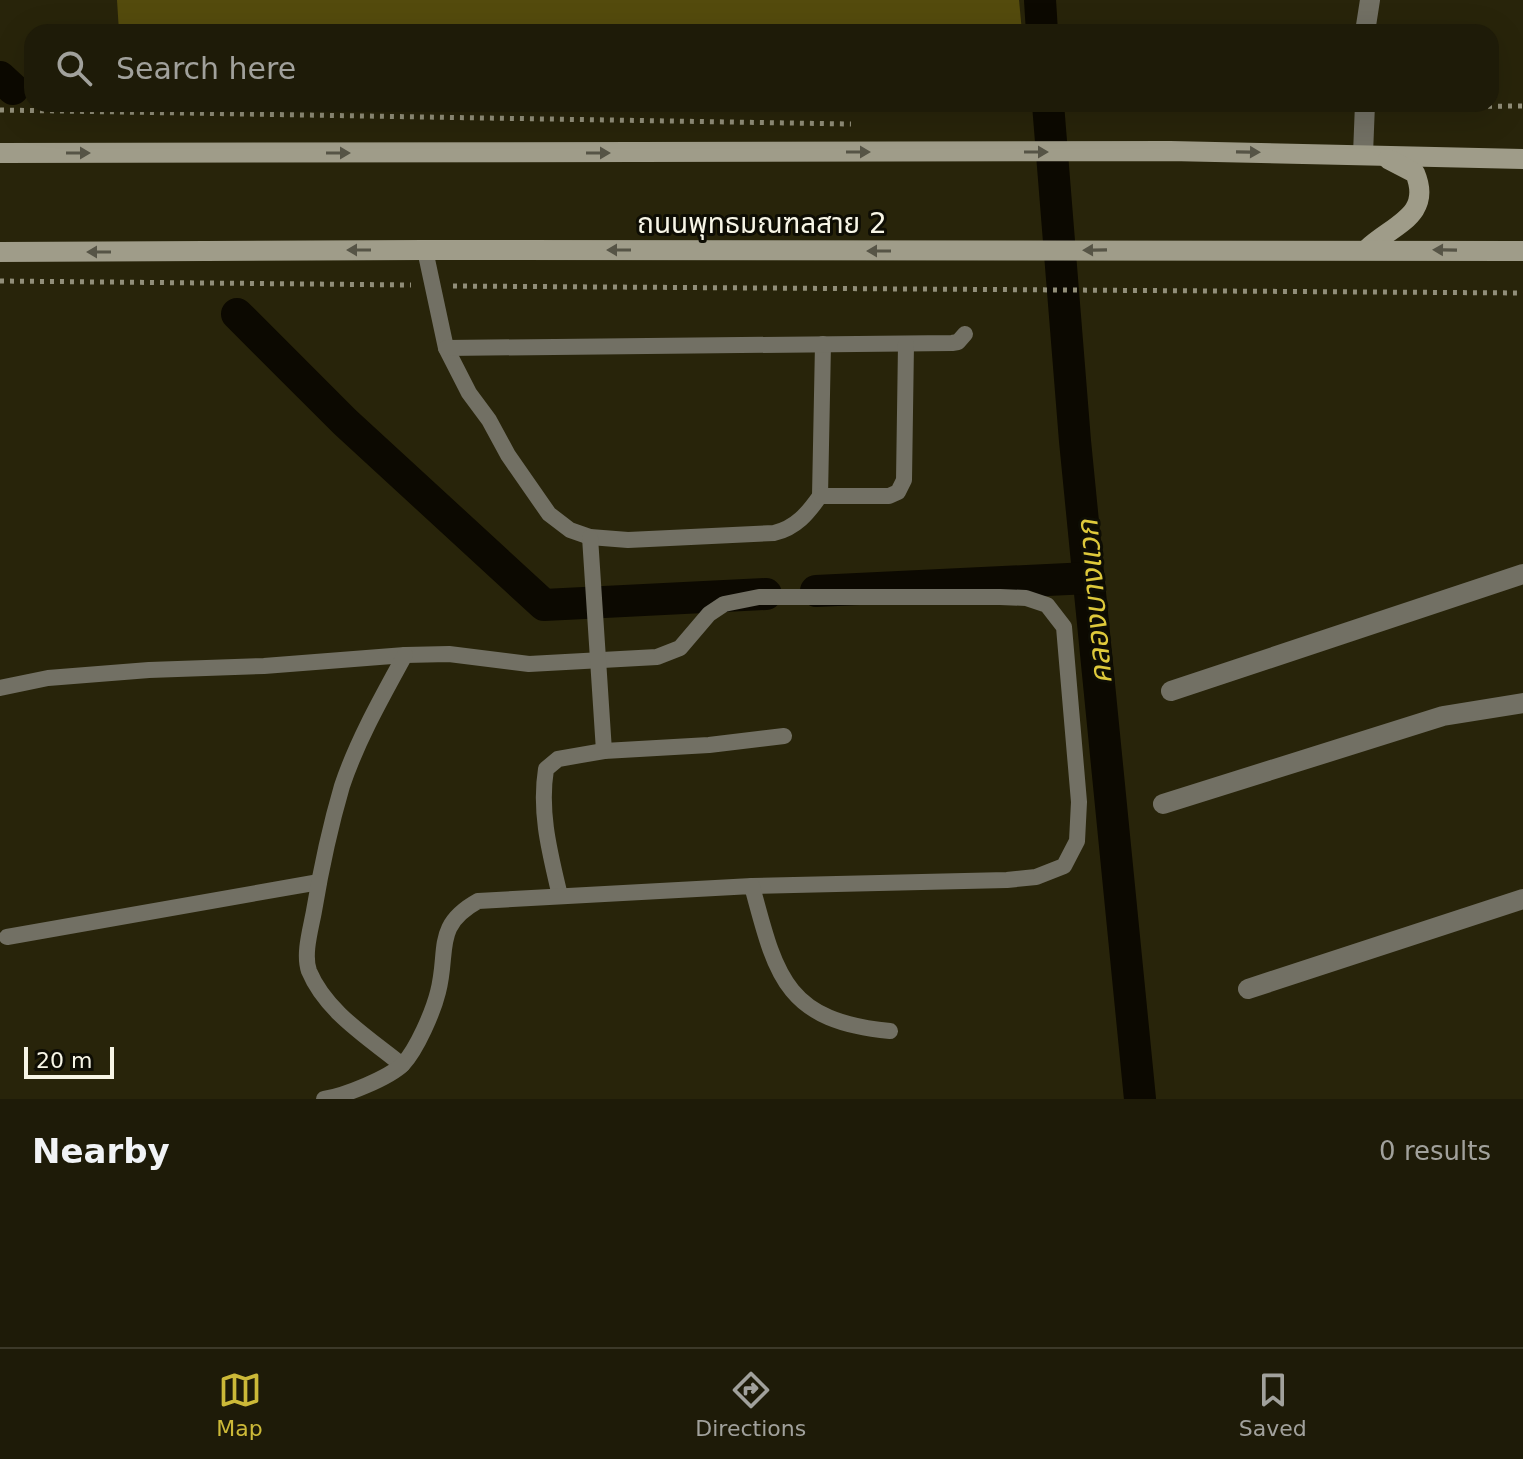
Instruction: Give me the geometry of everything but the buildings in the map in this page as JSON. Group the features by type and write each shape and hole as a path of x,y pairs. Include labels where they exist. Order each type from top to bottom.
{"main road":[{"path":"0,153 1170,151 1523,159"},
{"path":"1367,249 1411,215 1419,201 1421,187 1415,173 1399,163 1370,154"},
{"name":"ถนนพุทธมณฑลสาย 2","path":"0,252 1523,251"}],"street":[{"path":"1366,24 1370,0"},
{"path":"1366,112 1370,154"},
{"path":"1171,691 1523,574"},
{"path":"1163,804 1443,716 1523,703"},
{"path":"1248,989 1523,899"}],"lane":[{"path":"425,250 446,348 469,393 549,514 570,530 590,537 628,540 774,533 786,530 807,514 820,496 823,344"},
{"path":"446,348 952,343 958,342 965,334"},
{"path":"820,496 889,496 898,492 904,480 906,344"},
{"path":"590,537 604,751"},
{"path":"0,688 48,678 405,655 449,654 529,664 657,657 680,648 709,614 724,604 759,597 1026,598 1047,605 1064,627 1079,802 1077,841 1064,866 1036,877 1007,880 752,886 478,901 458,912 447,933 438,992 418,1041 402,1065 372,1082 324,1099"},
{"path":"402,1065 340,1014 321,993 308,967 308,943 343,784 380,700 405,655"},
{"path":"560,896 544,828 542,790 546,769 558,759 604,751 709,745 784,736"},
{"path":"7,937 319,882"},
{"path":"752,886 779,974 794,995 825,1015 865,1028 890,1031"}],"path":[{"path":"0,110 24,110"},
{"path":"124,112 866,124"},
{"path":"0,281 1523,293"}],"shaded area":[{"path":"117,0 1019,0 1021,24 118,24"}],"waterway":[{"name":"คลองบางแวก","path":"1040,0 1042,24"},
{"path":"0,77 13,89"},
{"name":"คลองบางแวก","path":"1049,112 1075,441 1140,1099"},
{"path":"237,314 345,422 544,605 766,594"},
{"path":"816,591 1089,578"}]}
